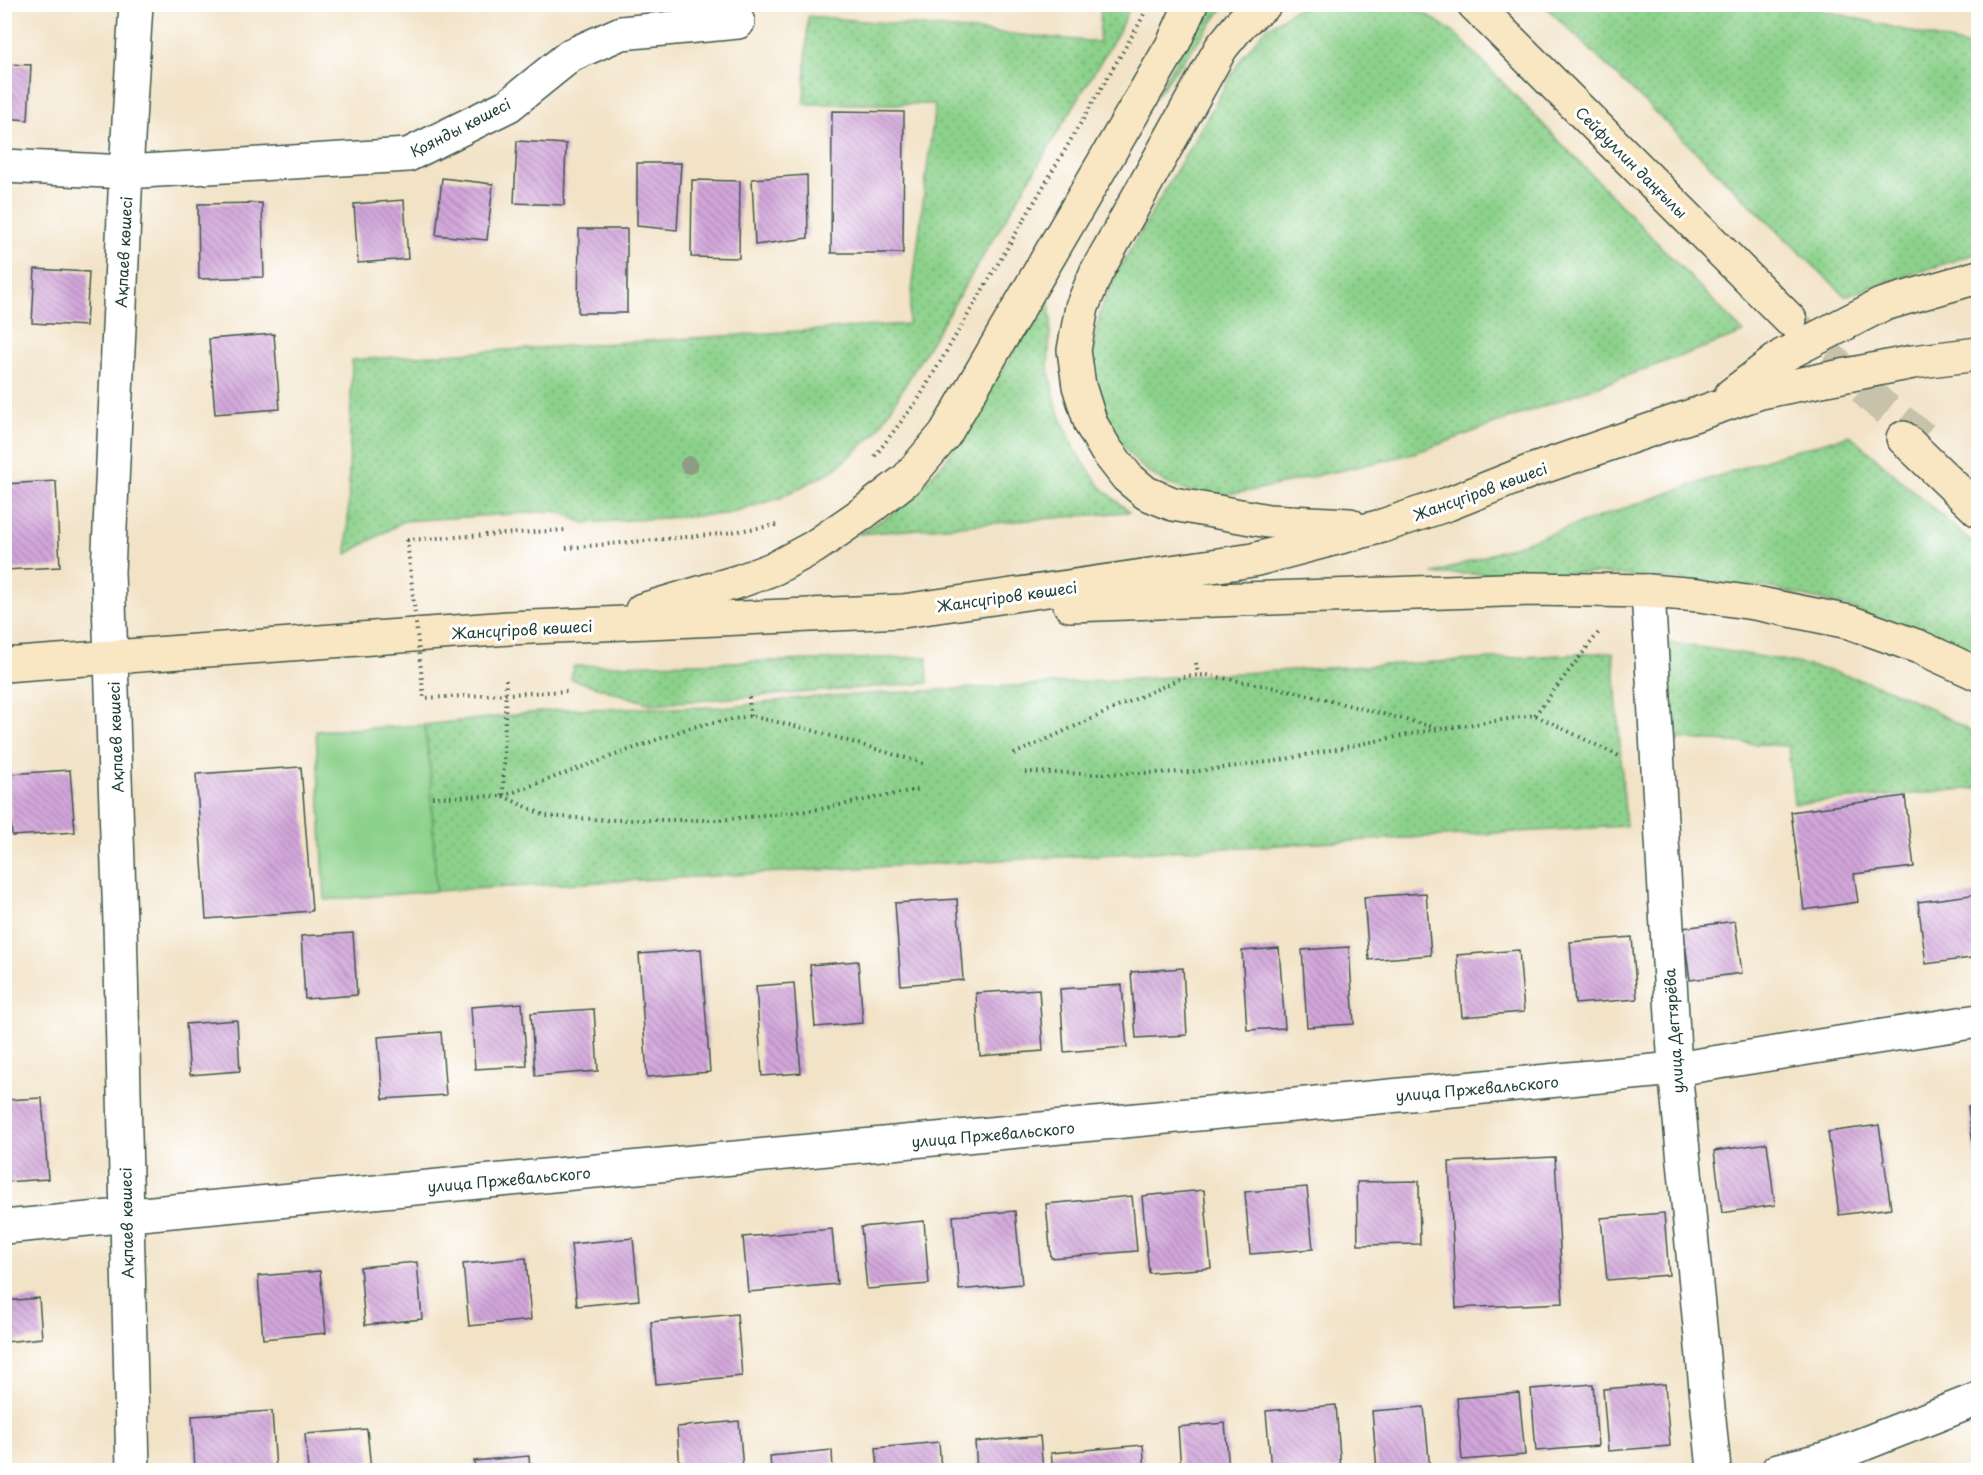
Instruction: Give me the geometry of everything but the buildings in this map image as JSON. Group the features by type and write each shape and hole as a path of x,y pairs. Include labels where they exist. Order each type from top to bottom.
{"main road":[{"path":"595,625 740,581 775,568 814,547 907,480 945,434 1173,44 1191,4"},
{"path":"1265,4 1242,22 1221,48 1096,273 1082,307 1074,350 1078,386 1091,424 1106,450 1127,477 1146,493 1173,504 1268,521 1382,526"},
{"path":"1462,4 1497,28"},
{"name":"Сейфуллин даңғылы","path":"1474,4 1790,320"},
{"path":"1715,408 1782,356 1881,305 1978,277"},
{"name":"Жансүгіров көшесі","path":"4,665 497,629 903,611 1253,560 1382,526 1448,504 1531,471 1773,389 1913,362 1978,354"},
{"path":"1978,481 1913,438 1978,510"},
{"path":"903,611 1520,590 1648,591 1699,595 1760,604 1849,622 1919,648 1978,674"}],"street":[{"name":"Ақпаев көшесі","path":"133,1470 108,572 136,4"},
{"name":"Қоянды көшесі","path":"4,166 126,172 408,154 509,105 571,55 621,33 738,22"},
{"name":"улица Дегтярёва","path":"1648,591 1675,1070 1714,1470"},
{"name":"улица Пржевальского","path":"4,1227 1675,1070 1978,1021"},
{"path":"1778,1470 1825,1459 1978,1399"}],"path":[{"path":"873,458 919,398 1149,4"},
{"path":"566,548 719,534 782,523"},
{"path":"567,530 407,540 424,698 569,691"},
{"path":"1535,715 1599,632"},
{"path":"1196,663 1198,675"},
{"path":"1014,754 1186,676 1198,675 1292,691 1442,729"},
{"path":"503,796 506,681"},
{"path":"749,697 750,716"},
{"path":"1025,772 1090,774 1191,772 1276,761 1442,729 1535,715 1658,776"},
{"path":"432,797 503,796 692,727 750,716 808,729 926,764"},
{"path":"503,796 546,816 608,820 719,820 815,810 920,789"}],"green space":[{"path":"1101,5 1131,5 1118,33 876,433 834,470 780,498 726,514 585,523 556,511 404,521 347,554 352,360 908,324 935,104 804,104 808,16 1099,42"},
{"path":"1206,5 1230,5 1220,12 1155,98"},
{"path":"1310,5 1406,5 1429,16 1456,34 1744,333 1433,446 1379,462 1254,490 1210,495 1198,494 1170,485 1147,471 1119,441 1102,410 1097,392 1093,357 1094,339 1103,303 1110,285 1241,59 1263,31 1294,10"},
{"path":"1544,5 1802,5 1978,48 1978,253 1845,296"},
{"path":"1048,296 1051,319 1048,366 1057,408 1075,451 1100,486 1129,512 858,534 892,514 947,459"},
{"path":"1850,435 1978,548 1978,661 1851,608 1772,588 1594,573 1433,574 1779,455"},
{"path":"1670,643 1759,656 1817,668 1874,684 1912,699 1978,735 1978,788 1794,804 1788,746 1672,738"},
{"path":"1613,652 1626,826 436,891 430,767 424,725 567,709 732,707 799,698"},
{"path":"927,657 928,683 651,704 571,679 574,666"},
{"path":"424,725 430,767 436,891 325,900 316,731"}],"tunnel":[{"path":"1791,322 1881,405 1923,438"}]}
